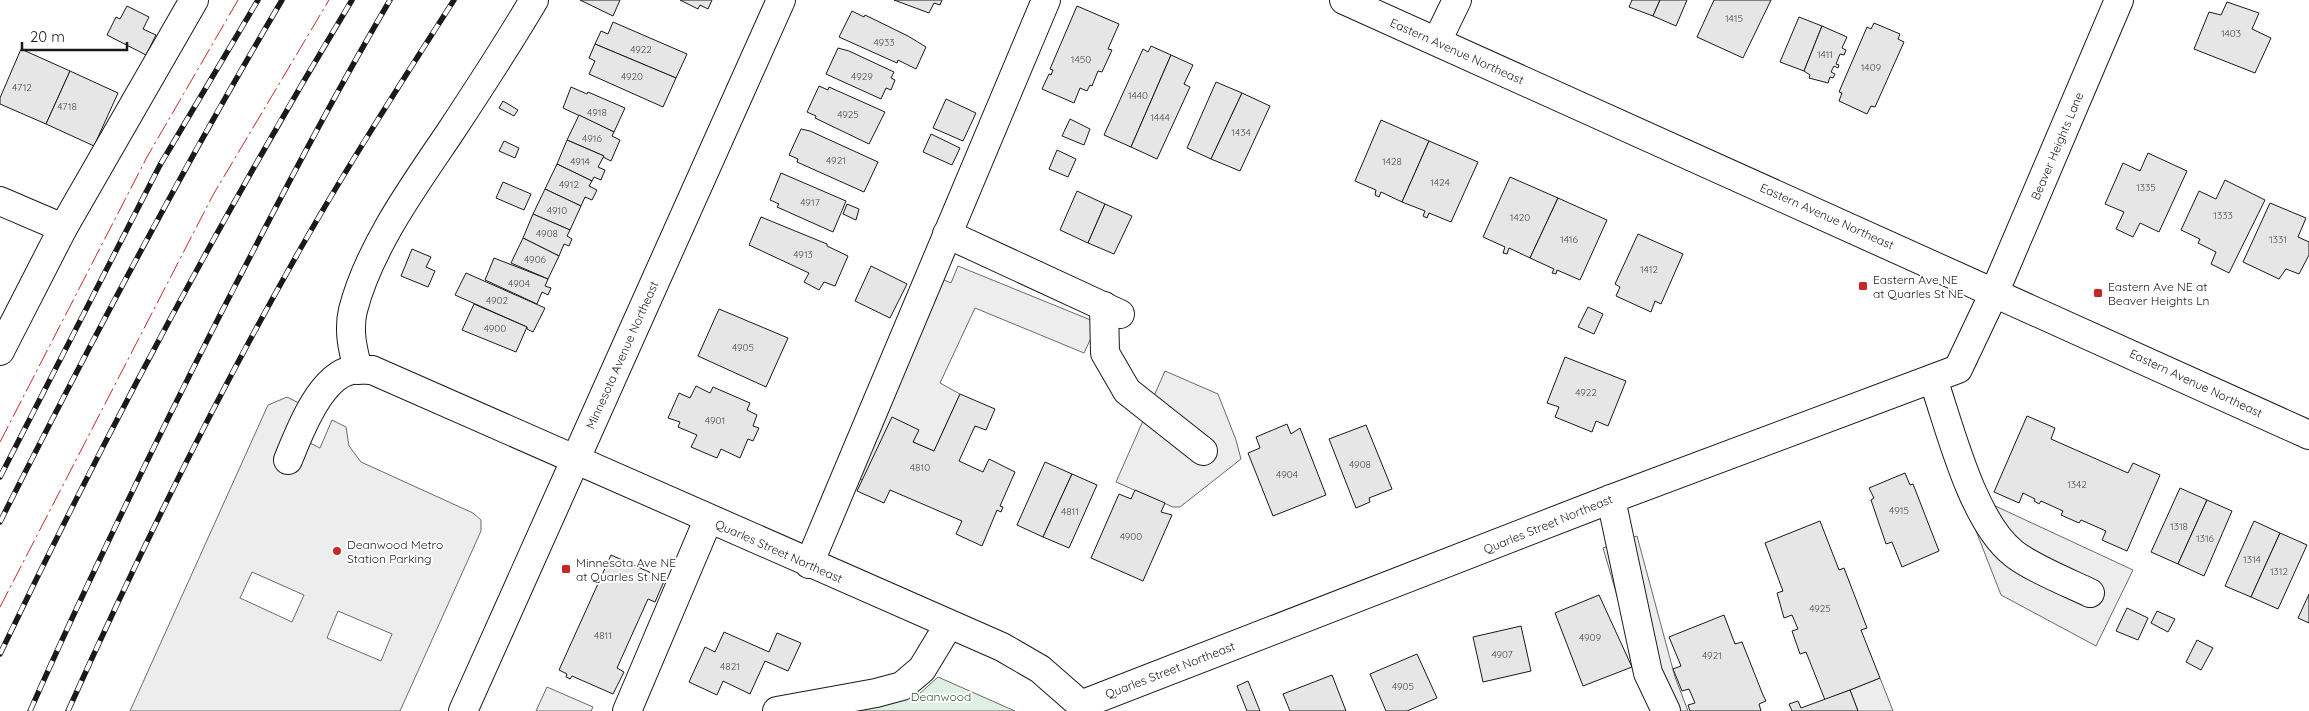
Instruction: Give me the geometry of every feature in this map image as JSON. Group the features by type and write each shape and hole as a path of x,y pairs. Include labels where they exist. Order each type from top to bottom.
{"street":[{"path":"0,350 62,228 194,0"},
{"path":"288,460 309,409 328,386 340,376 352,370 358,370 350,337 353,311 369,269 388,228 496,64 534,0"},
{"name":"Minnesota Avenue Northeast","path":"463,711 781,0"},
{"path":"809,564 1046,0"},
{"name":"Eastern Avenue Northeast","path":"1344,0 2309,435"},
{"path":"1437,41 1457,0"},
{"name":"Beaver Heights Lane","path":"1995,292 2119,0"},
{"path":"0,201 62,228"},
{"path":"948,234 1112,310 1105,353 1127,391 1203,451"},
{"name":"Quarles Street Northeast","path":"358,370 372,370 395,379 708,520 1002,648 1028,661 1085,707 1612,499 1958,369 1995,292"},
{"path":"1933,379 1965,472 1988,525 2014,554 2090,594"},
{"path":"1612,499 1648,673 1666,711"},
{"path":"627,711 708,520"},
{"path":"776,711 902,686 922,669 948,626"}],"green space":[{"name":"Deanwood","path":"938,677 1015,711 836,711 918,695"}],"shaded area":[{"path":"958,266 1098,323 1084,353 975,308 940,383 960,394 934,451 913,442 918,430 862,480 855,476 944,280 951,283"},
{"path":"1165,371 1218,394 1236,440 1241,459 1180,507 1173,507 1116,482"},
{"name":"Deanwood Metro Station Parking","path":"287,397 323,415 310,443 320,448 332,420 346,427 349,446 361,462 473,513 481,520 481,531 400,711 130,711 268,405","holes":["252,572 304,595 292,622 240,598","338,611 392,634 381,661 327,638"]},
{"path":"1934,423 1991,504 2133,570 2096,646 2001,595"},
{"path":"1637,536 1675,677 1688,711 1658,711 1632,647 1603,548"},
{"path":"1880,678 1893,711 1858,711 1850,690"},
{"path":"547,687 593,707 591,711 536,711"}],"building":[{"path":"580,0 620,0 613,16"},
{"path":"680,0 712,0 708,9 700,5 698,9"},
{"path":"894,0 942,0 940,5 934,3 929,13"},
{"path":"1632,0 1660,0 1653,16 1629,7"},
{"path":"1660,0 1687,0 1676,26 1653,16"},
{"path":"1714,0 1771,0 1743,58 1697,37"},
{"path":"2227,2 2259,13 2252,29 2271,38 2255,73 2194,49 2209,12 2221,15"},
{"path":"127,6 149,17 143,29 156,35 146,55 107,35 116,17 120,19"},
{"path":"1077,6 1119,24 1108,49 1112,50 1102,72 1098,71 1092,86 1090,85 1087,91 1080,88 1074,103 1042,89 1049,74 1051,75 1053,70 1050,69"},
{"path":"852,11 864,17 865,15 926,47 916,69 898,60 897,63 839,37"},
{"path":"1799,17 1822,26 1804,71 1780,62"},
{"path":"613,22 687,54 676,78 595,44 601,31 608,34"},
{"path":"1874,23 1900,34 1898,39 1904,42 1875,107 1871,106 1867,114 1839,101 1842,93 1839,92 1867,27 1871,29"},
{"path":"1822,26 1847,37 1842,48 1846,50 1844,55 1840,54 1836,64 1839,65 1838,68 1834,66 1831,72 1835,74 1833,78 1830,77 1828,83 1809,78 1810,75 1804,71"},
{"path":"595,44 676,78 663,107 589,74 595,61 589,58"},
{"path":"1151,46 1171,55 1131,147 1104,135 1143,49 1148,52"},
{"path":"838,48 849,51 894,72 891,78 895,80 891,90 886,88 881,99 826,74"},
{"path":"21,49 70,71 46,124 0,104 0,98"},
{"path":"1171,55 1193,65 1184,84 1190,87 1157,159 1131,147"},
{"path":"70,71 118,93 94,146 46,124"},
{"path":"1216,82 1242,93 1211,159 1187,148"},
{"path":"819,86 828,90 829,87 885,112 869,144 815,118 816,116 807,112"},
{"path":"571,87 587,94 588,92 625,108 614,132 563,108"},
{"path":"1242,93 1270,106 1240,171 1211,159"},
{"path":"946,99 976,113 963,141 933,128"},
{"path":"503,101 518,110 514,116 499,108"},
{"path":"579,115 614,132 612,136 620,140 611,161 567,140"},
{"path":"1070,119 1090,129 1084,145 1062,136"},
{"path":"1381,120 1429,141 1402,202 1381,192 1379,197 1375,195 1376,190 1355,181"},
{"path":"801,129 810,131 878,162 864,192 797,162 798,159 789,155"},
{"path":"931,134 960,148 952,165 923,152"},
{"path":"567,140 604,156 598,167 605,170 601,180 594,177 592,181 557,164"},
{"path":"504,141 519,148 515,158 499,151"},
{"path":"1429,141 1478,162 1451,222 1429,213 1427,218 1423,216 1425,211 1402,202"},
{"path":"1057,150 1076,159 1068,177 1049,169"},
{"path":"2148,153 2187,171 2159,232 2140,223 2133,237 2116,229 2124,212 2105,204 2123,163 2140,171"},
{"path":"557,164 592,181 589,186 597,190 592,200 585,197 581,206 545,189"},
{"path":"781,173 846,201 833,232 777,207 779,204 770,200"},
{"path":"1510,177 1558,198 1530,258 1509,248 1507,254 1503,253 1505,247 1483,237"},
{"path":"2225,180 2265,200 2229,273 2211,264 2216,252 2198,243 2200,239 2181,230 2199,191 2216,199"},
{"path":"503,182 531,194 524,210 496,198"},
{"path":"545,189 581,206 570,230 533,214"},
{"path":"1077,191 1105,204 1088,243 1060,230"},
{"path":"1558,198 1607,220 1580,280 1557,270 1556,274 1552,273 1554,269 1530,258"},
{"path":"2270,203 2306,218 2298,237 2309,242 2309,255 2299,274 2286,269 2279,279 2243,262"},
{"path":"847,204 859,209 856,220 843,214"},
{"path":"1105,204 1132,216 1114,254 1088,243"},
{"path":"533,214 570,230 567,236 572,239 569,246 564,244 559,256 523,238"},
{"path":"761,217 827,244 827,246 848,256 835,286 824,282 819,290 804,282 809,273 749,245"},
{"path":"1638,234 1683,254 1661,304 1655,301 1651,312 1616,296 1620,287 1615,284"},
{"path":"523,238 559,256 548,279 511,263"},
{"path":"412,249 431,257 426,267 435,271 428,287 401,276"},
{"path":"494,258 548,279 545,286 551,288 548,295 542,292 537,304 485,280"},
{"path":"871,266 907,284 890,318 855,301"},
{"path":"466,273 545,308 533,332 527,329 527,327 455,295"},
{"path":"474,304 527,327 516,352 462,330"},
{"path":"1588,307 1603,314 1594,334 1578,327"},
{"path":"719,309 788,338 766,387 698,356"},
{"path":"1565,357 1626,381 1608,426 1596,421 1592,432 1555,417 1559,407 1547,403"},
{"path":"696,386 710,393 713,387 750,403 747,410 757,415 753,426 759,428 753,441 748,439 740,458 721,449 717,458 691,447 697,435 678,427 680,422 668,418 679,393 690,398"},
{"path":"960,394 995,409 986,430 975,426 959,461 983,472 989,459 1015,472 1000,506 1003,507 1001,512 997,510 982,546 956,534 962,521 890,490 884,503 857,491 892,417 919,430 913,442 934,451"},
{"path":"2027,416 2055,428 2051,439 2128,473 2133,463 2160,475 2127,551 2102,540 2106,531 2081,520 2079,523 2061,515 2063,511 2041,501 2039,504 2034,501 2035,499 2023,493 2019,503 1994,492"},
{"path":"1287,424 1291,434 1300,428 1326,495 1273,516 1248,453 1260,448 1256,437"},
{"path":"1366,425 1392,489 1369,498 1370,502 1356,508 1329,439"},
{"path":"1045,462 1072,474 1043,537 1017,525"},
{"path":"1905,473 1910,485 1913,484 1939,551 1902,567 1892,542 1886,544 1871,500 1874,498 1869,488"},
{"path":"1072,474 1097,485 1069,548 1043,537"},
{"path":"2180,488 2207,500 2178,564 2151,552"},
{"path":"1135,490 1165,503 1161,512 1172,515 1143,581 1091,558 1119,494 1131,499"},
{"path":"2207,500 2232,511 2204,576 2178,564"},
{"path":"1820,521 1839,570 1844,568 1867,628 1861,630 1880,678 1825,700 1806,652 1800,654 1792,631 1798,629 1792,615 1784,618 1777,593 1783,591 1765,543"},
{"path":"2254,521 2280,533 2251,597 2225,586"},
{"path":"2280,533 2307,545 2278,609 2251,597"},
{"path":"611,555 665,579 655,602 648,599 617,668 624,672 613,694 572,676 570,679 566,677 567,674 559,670"},
{"path":"2309,594 2309,623 2298,618"},
{"path":"1599,595 1632,667 1583,686 1555,613"},
{"path":"2127,608 2148,618 2138,640 2116,631"},
{"path":"2157,611 2175,619 2168,632 2151,623"},
{"path":"1724,615 1735,644 1742,642 1766,701 1759,704 1761,711 1690,711 1688,705 1695,703 1689,689 1682,691 1673,669 1681,666 1669,637"},
{"path":"1521,626 1531,671 1483,682 1473,637"},
{"path":"724,632 769,652 777,633 801,643 788,671 765,661 750,694 723,681 717,695 689,682 705,647 715,652"},
{"path":"2197,640 2213,648 2201,670 2186,662"},
{"path":"1417,654 1437,698 1407,711 1386,711 1370,674"},
{"path":"1332,675 1346,711 1290,711 1283,694"},
{"path":"1248,681 1260,711 1247,711 1237,686"},
{"path":"1850,690 1858,711 1792,711 1789,704 1798,701 1801,708"}],"railway":[{"path":"0,477 160,165 258,0"},
{"path":"0,522 136,259 282,0"},
{"path":"0,654 82,488 168,323 258,160 352,0"},
{"path":"30,711 122,513 219,317 281,197 390,0"},
{"path":"68,711 122,593 179,476 239,360 302,246 339,184 454,0"}],"power":[{"path":"0,442 147,157 238,0"},
{"path":"0,607 213,195 329,0"}],"place":[{"name":"Eastern Ave NE at Quarles St NE","path":"1863,286"},
{"name":"Eastern Ave NE at Beaver Heights Ln","path":"2098,293"},
{"name":"Deanwood Metro Station Parking","path":"337,551"},
{"name":"Minnesota Ave NE at Quarles St NE","path":"566,569"}]}
